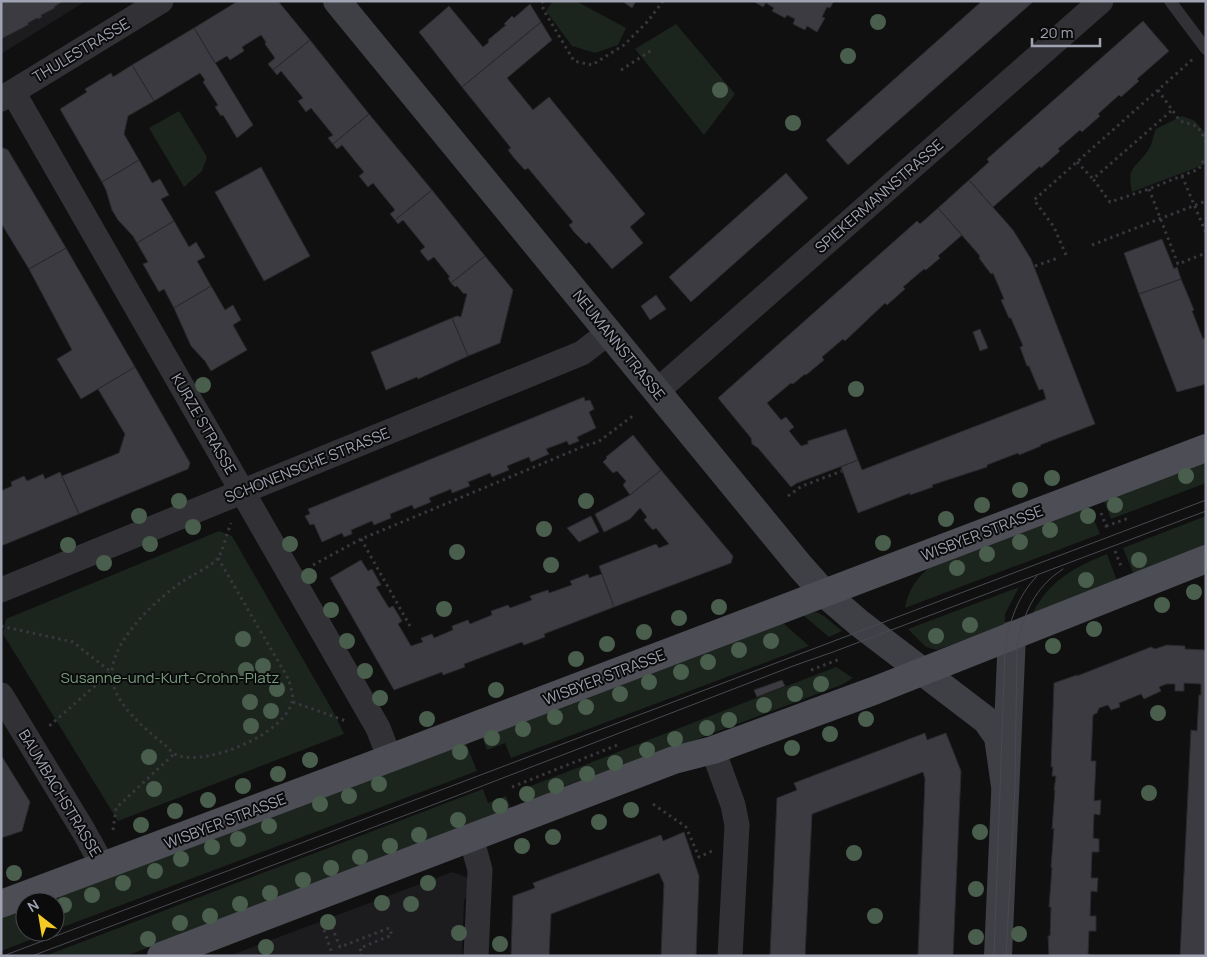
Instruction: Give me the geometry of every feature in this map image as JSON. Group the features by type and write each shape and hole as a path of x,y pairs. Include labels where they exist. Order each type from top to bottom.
{"main road":[{"name":"WISBYER STRASSE","path":"1,904 390,759 1206,448"},
{"path":"161,956 199,949 471,837 674,760 713,750 876,690 921,670 1206,559"}],"street":[{"name":"THULESTRASSE","path":"7,95 161,1"},
{"name":"NEUMANNSTRASSE","path":"337,1 786,551 824,593 986,720 998,737 1005,786"},
{"name":"SPIEKERMANNSTRASSE","path":"657,391 1101,1"},
{"name":"KURZE STRASSE","path":"7,95 243,491 378,728 390,759"},
{"name":"SCHONENSCHE STRASSE","path":"1,590 582,353 609,332"},
{"path":"998,956 1012,635"},
{"name":"BAUMBACHSTRASSE","path":"1,695 84,830 103,866"},
{"path":"713,750 733,805 737,825 730,956"},
{"path":"471,837 480,870 476,956"}],"lane":[{"path":"1170,1 1206,48"}],"path":[{"path":"542,1 544,4 543,9 574,61 592,65 624,45 648,21 663,1"},
{"path":"1066,255 1054,227 1034,200 1206,48"},
{"path":"622,70 652,50"},
{"path":"1158,90 1171,111 1180,121 1194,125 1201,131 1206,143"},
{"path":"1093,179 1171,111"},
{"path":"1077,162 1093,179 1110,202 1199,169 1206,156"},
{"path":"1182,176 1206,233"},
{"path":"1149,189 1178,264 1206,254"},
{"path":"1092,245 1206,201"},
{"path":"1035,266 1058,258"},
{"path":"313,565 361,539 598,442 634,415"},
{"path":"788,496 802,486 842,471"},
{"path":"1100,511 1108,531"},
{"path":"218,558 289,680 293,702 282,720 258,738 233,749 194,758 178,756 144,728 131,714 121,701 114,687 111,672 115,655 139,621 172,589 218,558 232,517"},
{"path":"1106,526 1129,518"},
{"path":"361,539 410,626"},
{"path":"1,626 73,642 111,672"},
{"path":"811,670 840,659"},
{"path":"47,727 111,672"},
{"path":"293,702 350,722"},
{"path":"512,786 620,744"},
{"path":"113,830 116,808 174,753"},
{"path":"653,804 686,827 699,856 714,851"},
{"path":"332,927 340,947 389,928 392,935 360,948 362,955 359,956"},
{"path":"324,930 333,956"}],"shaded area":[{"path":"1,1 86,1 1,54"},
{"path":"452,872 466,877 470,883 470,895 464,900 462,956 229,956"}],"green space":[{"path":"553,1 576,1 626,28 618,45 595,53 572,46 546,11"},
{"path":"676,24 735,94 704,135 635,49"},
{"path":"179,111 207,157 202,171 184,187 149,128"},
{"path":"1182,116 1195,121 1206,134 1206,164 1132,192 1131,173 1149,150 1156,129"},
{"path":"1206,463 1206,483 1111,519 1104,501"},
{"path":"1089,507 1100,534 905,608 908,595 914,584 931,566"},
{"path":"1206,516 1206,547 1134,575 1123,548"},
{"name":"Susanne-und-Kurt-Crohn-Platz","path":"219,531 232,536 334,713 344,734 118,821 3,634 6,619"},
{"path":"1107,554 1117,581 1032,614 1047,592 1064,576 1083,564"},
{"path":"1019,587 1005,614 1005,625 937,650 926,647 908,629"},
{"path":"816,612 842,631 829,637 803,615"},
{"path":"783,623 809,646 511,758 505,743 487,750 482,737"},
{"path":"836,667 853,678 841,685 528,803 523,789"},
{"path":"466,743 477,771 65,926 65,894"},
{"path":"483,789 488,803 506,796 511,809 126,956 45,956"},
{"path":"15,914 15,942 25,942 1,951 1,919"}],"building":[{"path":"1,1 63,1 55,8 41,15 42,17 1,39"},
{"path":"238,1 278,1 310,40 273,70 268,64 275,58 261,35 242,47 244,51 230,60 227,56 215,63 194,28"},
{"path":"622,1 636,1 632,8"},
{"path":"753,1 834,1 830,8 827,7 822,17 825,18 817,32 807,26 805,30 793,24 795,19 787,15 785,18 772,11 774,8 766,3 763,7"},
{"path":"982,1 1034,1 848,165 826,140"},
{"path":"530,4 541,22 462,87 419,32 449,6 483,47 489,42 488,40 506,25 504,24 512,16 514,18"},
{"path":"1143,21 1169,51 1137,79 1139,81 1121,97 1119,95 1098,114 1100,116 1082,132 1080,130 1058,149 1060,151 1041,168 1040,166 993,207 969,180 989,162 987,159"},
{"path":"541,22 552,40 507,78 533,110 549,97 645,214 630,227 643,243 612,269 589,242 586,244 574,232 569,225 573,222 528,168 525,170 514,158 508,150 511,148 462,87"},
{"path":"194,28 253,125 237,138 223,115 221,116 215,107 218,105 203,82 205,80 200,73 154,101 132,65"},
{"path":"310,40 369,114 333,144 328,138 333,135 311,108 306,112 298,101 303,98 281,71 277,75 273,70"},
{"path":"132,65 154,101 128,116 124,134 139,160 102,182 60,109 87,92 85,89 111,73 113,77"},
{"path":"369,114 432,190 395,220 390,214 395,210 373,183 368,187 359,176 364,172 342,145 337,149 333,144"},
{"path":"1,147 8,150 66,248 29,269 1,223"},
{"path":"139,160 152,183 160,179 169,195 161,199 174,221 137,243 112,210 102,182"},
{"path":"261,167 310,256 264,281 215,192"},
{"path":"786,173 808,198 691,302 669,277"},
{"path":"969,180 1013,230 1031,259 1095,424 1019,455 1018,453 987,465 987,467 932,485 933,487 910,495 910,493 858,513 841,467 858,460 862,470 1046,399 1043,389 1039,390 1029,366 1027,366 1020,347 1023,346 1001,300 1004,299 993,273 991,274 979,258 980,256 938,208"},
{"path":"432,190 485,256 451,283 448,278 450,277 434,257 428,261 420,251 425,247 403,220 398,224 395,220"},
{"path":"938,208 962,235 938,256 940,258 903,287 905,289 887,305 885,303 845,341 843,339 822,357 824,360 806,375 793,384 791,383 767,403 781,420 786,417 794,427 789,431 801,446 808,444 808,441 846,429 858,460 791,487 758,448 752,444 751,438 718,398 917,221 920,224"},
{"path":"174,221 189,247 196,242 205,257 197,261 211,286 174,308 164,289 159,292 143,264 148,262 137,243"},
{"path":"1162,239 1174,269 1177,267 1181,279 1139,294 1124,253"},
{"path":"66,248 135,367 81,399 57,359 72,350 29,269"},
{"path":"485,256 513,290 500,343 468,356 452,318 461,317 467,294 451,283"},
{"path":"1181,279 1194,310 1192,311 1203,339 1206,337 1206,384 1177,392 1139,294"},
{"path":"211,286 225,310 233,305 241,320 233,325 247,350 211,371 205,361 191,346 174,308"},
{"path":"656,295 666,309 650,320 641,306"},
{"path":"452,318 468,356 418,379 417,377 386,390 371,352"},
{"path":"980,329 988,348 980,351 973,332"},
{"path":"135,367 190,463 188,469 79,514 62,476 119,453 125,434 98,389"},
{"path":"584,397 585,401 590,400 594,409 589,412 596,428 577,437 579,441 569,445 567,441 546,449 549,454 531,462 529,457 507,466 509,470 492,477 490,473 468,482 470,486 452,493 451,489 429,498 431,502 414,509 412,505 390,514 391,518 374,525 372,521 351,530 352,534 344,537 342,533 322,542 314,524 310,525 305,516 310,514 308,509"},
{"path":"633,435 661,470 630,495 623,485 626,481 617,471 613,473 603,462 606,457"},
{"path":"661,470 733,556 731,563 614,607 599,566 656,544 659,548 669,544 656,528 653,530 644,520 647,517 640,508 630,519 604,532 595,514 630,495"},
{"path":"60,472 79,514 1,546 1,491 12,486 11,482 24,476 27,481 43,474 45,479"},
{"path":"591,516 599,532 579,542 567,528"},
{"path":"361,560 368,571 372,569 381,585 376,587 389,608 393,606 402,621 398,624 411,646 423,642 421,638 432,634 434,638 453,630 452,626 468,620 470,624 492,615 491,611 508,605 510,608 532,600 530,596 548,590 549,593 572,585 570,581 588,574 589,578 602,574 614,607 544,634 545,637 524,645 522,642 464,664 465,667 443,675 442,672 394,690 330,578"},
{"path":"1167,645 1185,646 1185,649 1206,650 1206,956 1180,956 1191,730 1197,731 1199,695 1201,695 1201,684 1184,683 1184,691 1175,691 1175,684 1166,684 1159,687 1161,691 1144,699 1141,694 1119,703 1120,707 1111,710 1108,705 1099,708 1097,713 1093,715 1091,761 1096,761 1094,801 1101,800 1100,815 1094,814 1093,838 1099,839 1099,852 1092,852 1091,878 1098,878 1097,892 1091,891 1090,916 1096,916 1096,931 1089,931 1088,954 1095,956 1049,956 1048,936 1050,936 1051,907 1049,907 1054,828 1052,829 1056,776 1052,776 1053,767 1051,767 1054,683 1151,647 1155,649"},
{"path":"782,680 785,686 757,697 754,690"},
{"path":"925,733 927,740 946,733 961,771 953,956 918,956 925,779 923,772 812,814 805,956 770,956 777,798 797,790 794,783"},
{"path":"1,755 30,802 22,831 1,838"},
{"path":"684,832 699,876 696,956 661,956 664,884 659,873 551,914 549,956 511,956 513,896 535,888 533,883 661,835 663,841"}],"tram line":[{"path":"3,956 1206,500"},
{"path":"32,956 1206,511"},
{"path":"1006,956 1015,786 1017,646 1023,623 1032,602 1045,584 1063,569"},
{"path":"994,956 1005,651 1009,630 1019,601 1037,576"}]}
